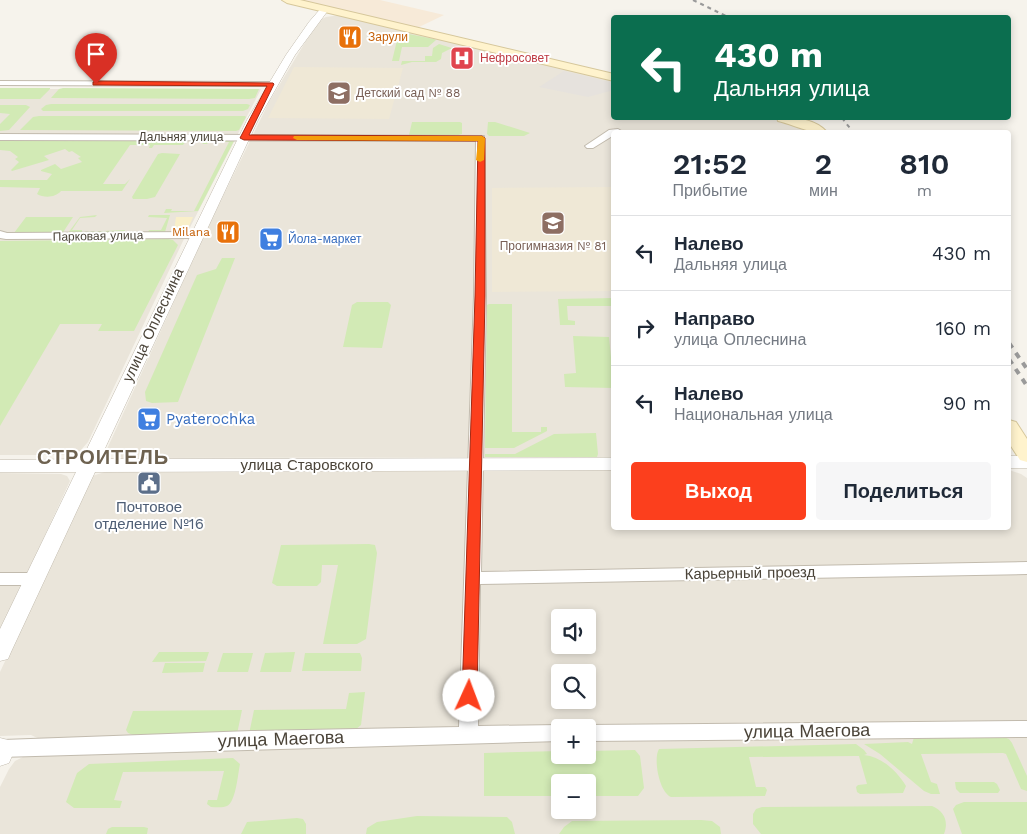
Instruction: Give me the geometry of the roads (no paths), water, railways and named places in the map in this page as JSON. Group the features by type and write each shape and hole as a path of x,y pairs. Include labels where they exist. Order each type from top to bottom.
{"main road":[{"path":"287,0 611,77"},
{"path":"790,120 816,130"},
{"path":"1011,429 1027,455"}],"street":[{"name":"улица Оплеснина","path":"0,652 196,235 271,84 289,55 325,9"},
{"path":"0,83 271,84"},
{"path":"590,146 611,133"},
{"name":"Дальняя улица","path":"0,137 482,138 476,464"},
{"name":"Парковая улица","path":"0,234 6,236 196,235"},
{"path":"1011,462 1027,462"},
{"path":"468,735 476,464"},
{"name":"улица Старовского","path":"0,466 611,464"},
{"name":"Карьерный проезд","path":"473,578 1027,568"},
{"path":"0,579 34,579"},
{"name":"улица Маегова","path":"596,733 1027,729"},
{"name":"улица Маегова","path":"1,751 468,735 551,734"}],"railway":[{"path":"693,0 724,15"},
{"path":"844,120 851,130"},
{"path":"1011,346 1027,369"},
{"path":"1011,362 1027,386"}],"place":[{"name":"Зарули","path":"350,37"},
{"name":"Нефросовет","path":"462,58"},
{"name":"Детский сад № 88","path":"339,93"},
{"name":"Прогимназия № 81","path":"553,223"},
{"name":"Milana","path":"228,232"},
{"name":"Йола-маркет","path":"271,239"},
{"name":"Pyaterochka","path":"149,419"},
{"name":"Почтовое отделение №16","path":"149,483"}],"district":[{"name":"СТРОИТЕЛЬ","path":"103,457"}]}
